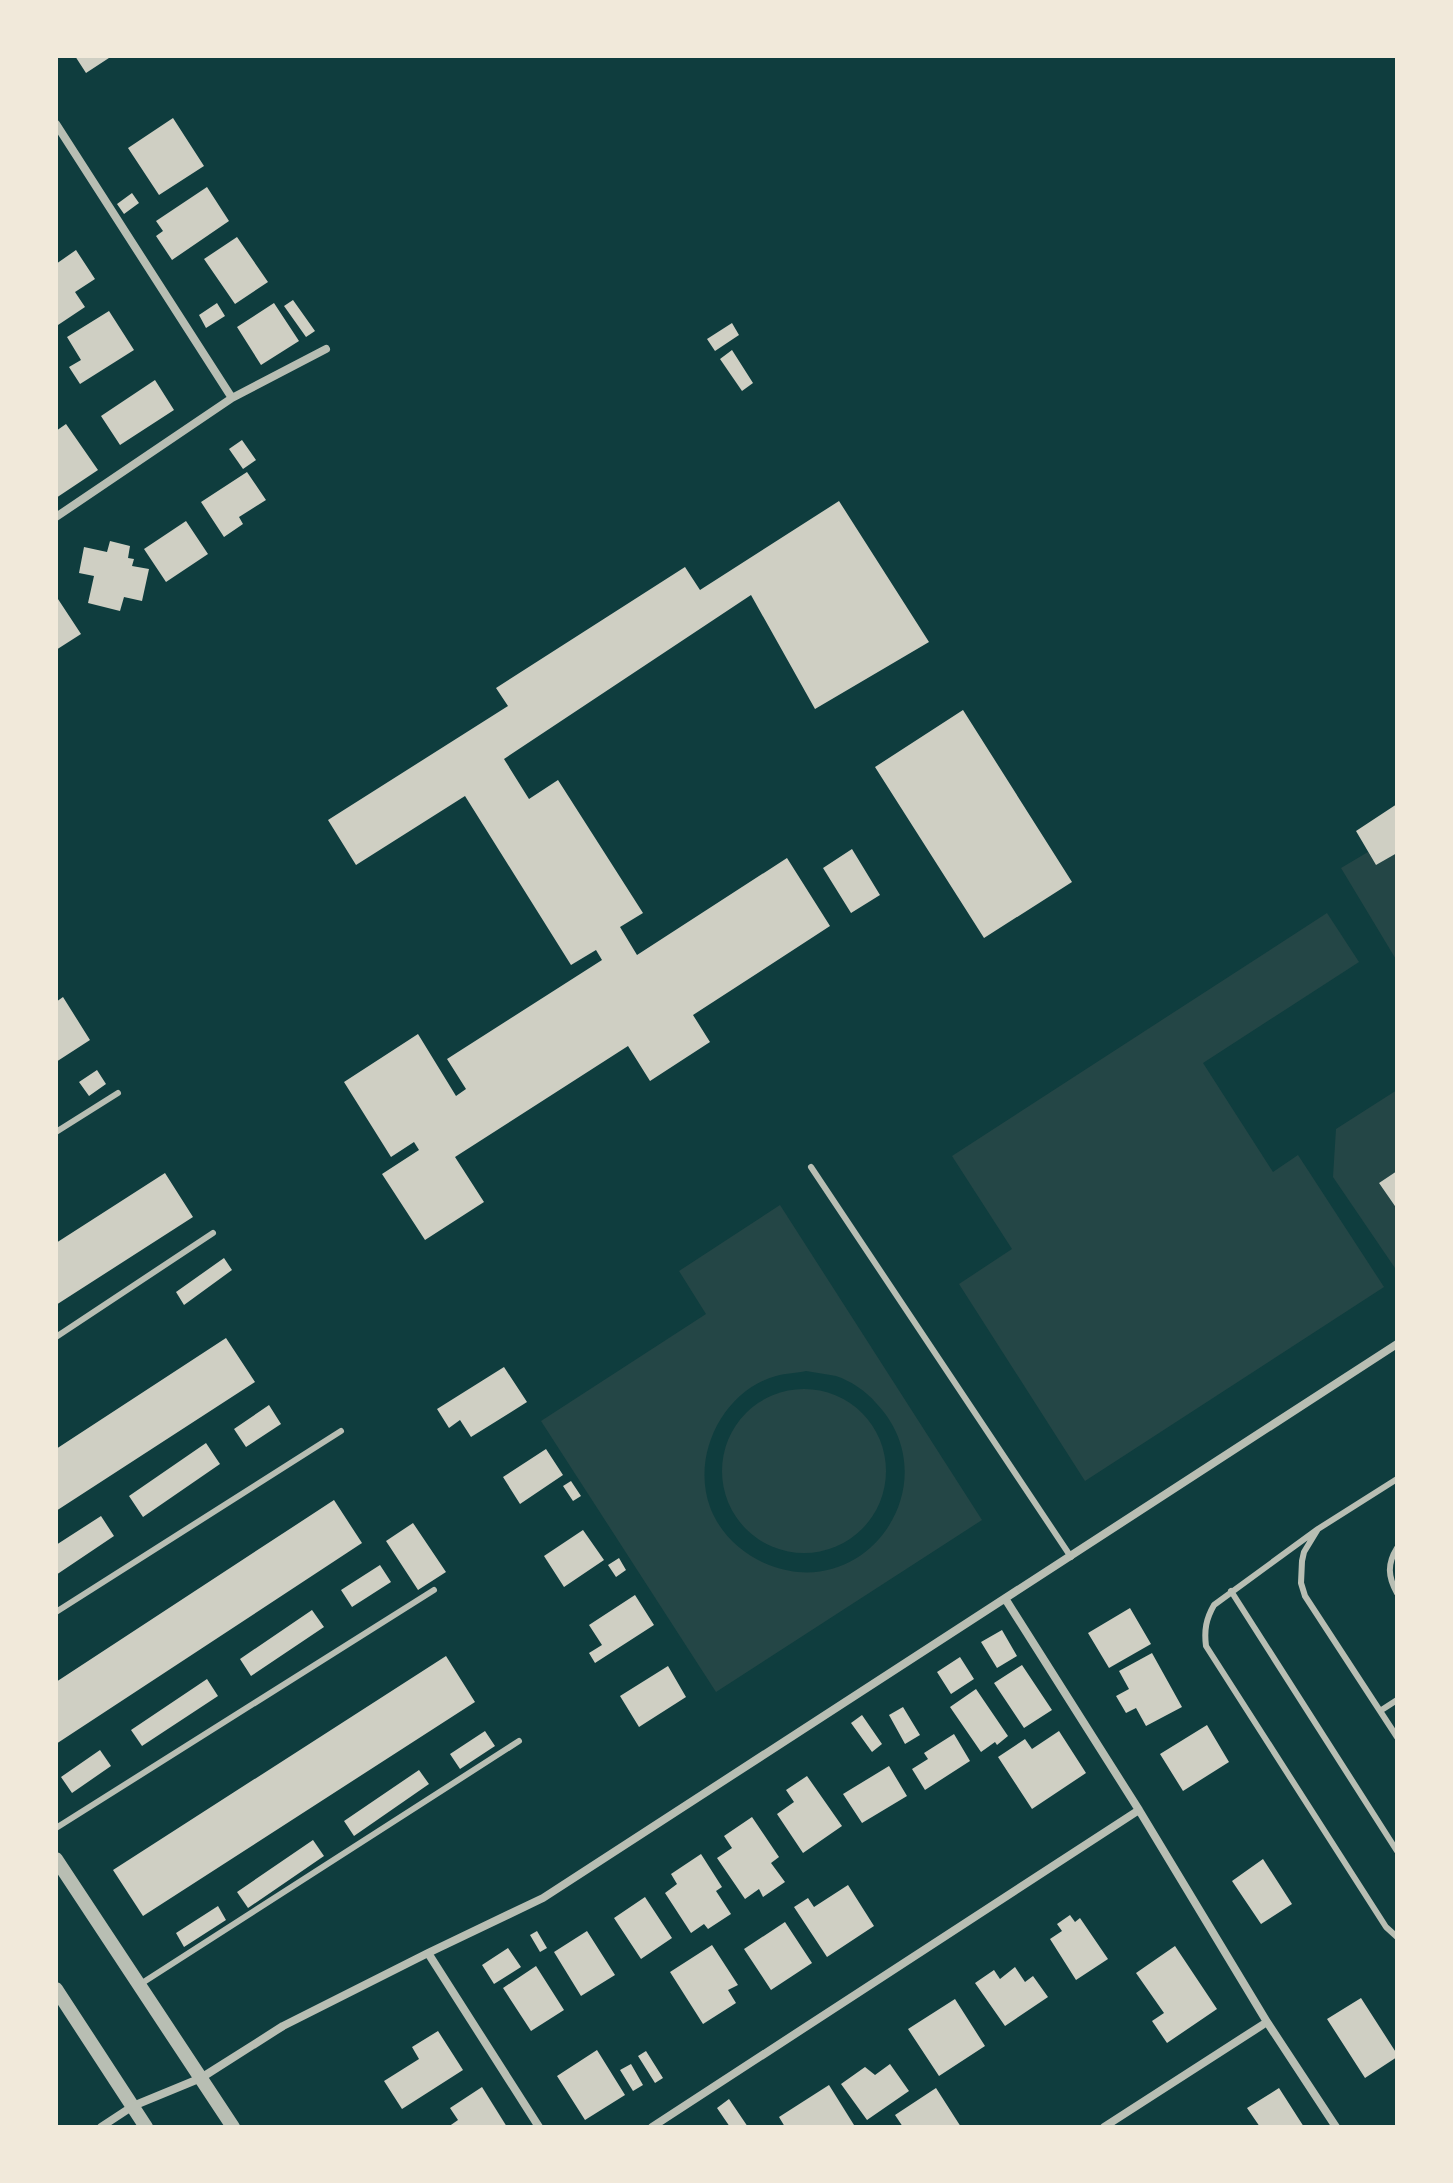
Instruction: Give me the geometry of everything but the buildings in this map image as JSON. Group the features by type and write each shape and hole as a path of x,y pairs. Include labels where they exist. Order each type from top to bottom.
{"street":[{"path":"56,124 232,398"},
{"path":"56,517 232,398 326,349"},
{"path":"101,2127 133,2106 201,2078 283,2026 543,1898 1397,1344"},
{"path":"1006,1600 1139,1810 1267,2022 1336,2127"},
{"path":"652,2127 1139,1810"},
{"path":"56,1859 233,2127"},
{"path":"428,1953 539,2127"},
{"path":"56,1989 146,2127"},
{"path":"1104,2127 1267,2022"}],"lane":[{"path":"56,1132 118,1093"},
{"path":"811,1167 1071,1557"},
{"path":"56,1337 213,1233"},
{"path":"56,1612 341,1431"},
{"path":"1397,1479 1318,1529 1231,1591 1214,1605 1204,1630 1206,1646 1386,1927 1397,1937"},
{"path":"1318,1529 1304,1552 1300,1571 1305,1596 1397,1737"},
{"path":"1397,1548 1389,1570 1397,1593"},
{"path":"56,1828 434,1590"},
{"path":"1231,1591 1397,1851"},
{"path":"1380,1711 1397,1700"},
{"path":"139,1985 519,1741"}],"shaded area":[{"path":"1368,852 1376,865 1397,853 1397,961 1341,868"},
{"path":"1327,913 1359,962 1203,1063 1273,1172 1298,1155 1384,1287 1085,1481 959,1284 1012,1249 952,1156"},
{"path":"1397,1090 1397,1172 1379,1183 1397,1209 1397,1271 1333,1177 1336,1129"},
{"path":"780,1205 982,1520 716,1692 541,1421 706,1314 679,1271","holes":["806,1371 842,1378 872,1399 897,1434 905,1466 901,1498 888,1528 866,1551 838,1567 805,1572 769,1565 750,1556 734,1542 720,1526 710,1507 705,1487 705,1467 716,1428 741,1395 776,1376"]},
{"path":"804,1389 835,1395 862,1413 880,1440 886,1471 880,1502 862,1529 835,1547 804,1553 773,1547 746,1529 728,1502 722,1471 728,1440 746,1413 773,1395"}]}
